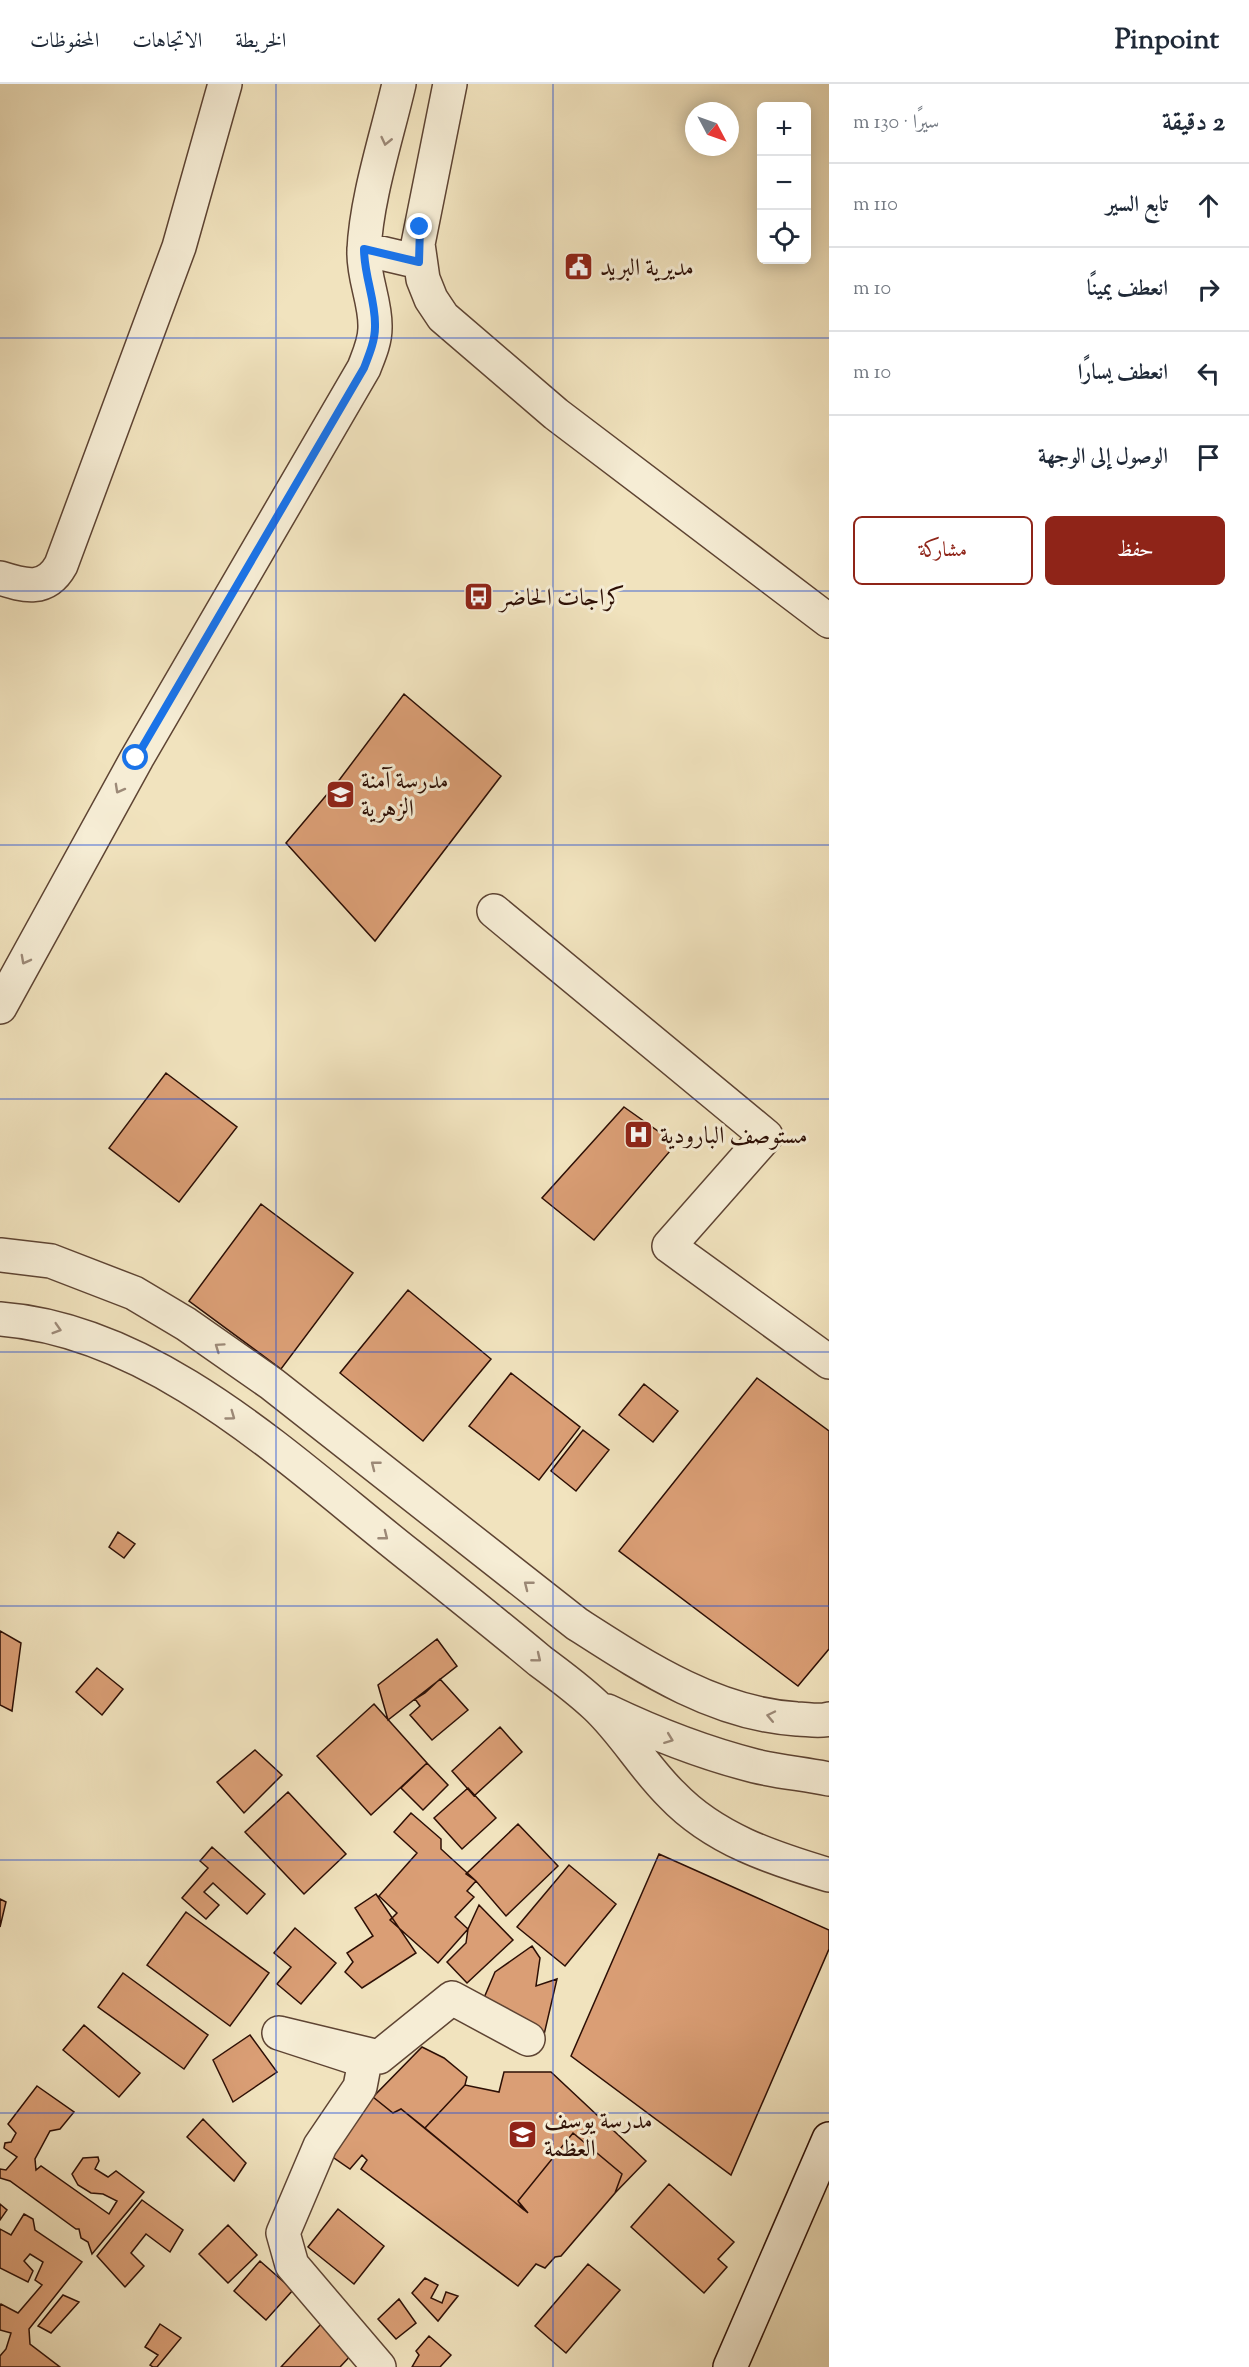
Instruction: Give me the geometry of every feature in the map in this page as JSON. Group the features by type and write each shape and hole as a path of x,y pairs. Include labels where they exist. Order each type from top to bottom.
{"street":[{"path":"0,578 28,586 38,585 55,575 61,565 179,247 225,84"},
{"path":"0,1007 136,758 364,368 375,329 375,311 364,270 364,249 368,220 399,84"},
{"path":"450,84 420,227 419,262 431,299 443,317 556,414 829,621"},
{"path":"364,249 419,262"},
{"path":"494,911 766,1136 669,1246 829,1362"},
{"path":"0,1255 51,1261 134,1293 186,1324 272,1384 577,1624 630,1659 679,1685 726,1705 777,1718 829,1719"},
{"path":"0,1319 31,1321 74,1334 157,1369 196,1392 260,1438 597,1707 672,1796 704,1822 740,1844 829,1875"},
{"path":"597,1707 648,1731 702,1751 758,1767 829,1779"},
{"path":"379,2367 292,2265 283,2234 320,2146 360,2087 365,2061 279,2033 379,2056 452,1998 528,2039"},
{"path":"730,2367 829,2139"}],"building":[{"name":"مدرسة آمنة الزهرية","path":"404,694 501,776 375,941 286,843 340,779"},
{"path":"166,1073 237,1127 179,1202 109,1148"},
{"path":"624,1107 676,1144 594,1240 542,1198"},
{"path":"261,1204 353,1273 281,1369 189,1301"},
{"path":"408,1290 491,1359 423,1441 340,1373"},
{"path":"511,1373 580,1427 539,1480 469,1426"},
{"path":"757,1378 829,1431 829,1649 798,1686 619,1551"},
{"path":"644,1384 678,1411 653,1442 619,1415"},
{"path":"583,1430 609,1450 576,1491 551,1471"},
{"path":"118,1532 135,1544 124,1558 109,1547"},
{"path":"0,1631 21,1643 12,1711 0,1705"},
{"path":"437,1639 457,1666 388,1720 378,1685"},
{"path":"97,1668 123,1689 102,1715 76,1692"},
{"path":"440,1679 468,1710 432,1740 410,1715 420,1706 415,1699"},
{"path":"374,1704 427,1763 371,1815 317,1756"},
{"path":"500,1727 522,1752 474,1796 452,1771"},
{"path":"255,1750 282,1775 244,1813 217,1782"},
{"path":"427,1763 448,1785 423,1810 401,1788"},
{"path":"468,1788 496,1818 462,1849 434,1818"},
{"path":"288,1792 346,1854 304,1894 245,1832"},
{"path":"411,1813 441,1839 441,1849 476,1881 467,1891 474,1897 455,1917 468,1929 438,1963 390,1920 397,1913 379,1896 417,1853 394,1832"},
{"path":"518,1824 558,1866 506,1916 476,1881 466,1874"},
{"path":"212,1847 265,1894 247,1914 213,1883 204,1892 219,1905 206,1919 182,1898 208,1868 200,1861"},
{"path":"659,1854 829,1930 829,1949 731,2175 571,2056"},
{"path":"569,1865 616,1904 565,1966 517,1927"},
{"path":"376,1894 416,1953 362,1988 345,1972 353,1962 347,1953 373,1936 355,1908"},
{"path":"0,1899 6,1902 0,1927"},
{"path":"479,1905 513,1940 467,1983 447,1962 466,1943 468,1929"},
{"path":"186,1912 269,1973 230,2026 147,1965"},
{"path":"295,1928 336,1963 301,2004 277,1984 291,1967 274,1953"},
{"path":"532,1946 540,1958 536,1986 557,1979 543,2039 481,2005 495,1972"},
{"path":"123,1973 208,2035 184,2069 98,2007"},
{"path":"84,2025 140,2073 119,2097 63,2050"},
{"path":"250,2035 277,2072 233,2102 213,2060"},
{"path":"422,2047 444,2058 467,2077 465,2085 425,2128 401,2109 393,2113 373,2097"},
{"path":"504,2072 551,2072 646,2161 615,2193 622,2174 573,2133 518,2201 524,2210 425,2128 465,2085 499,2092"},
{"path":"37,2086 74,2112 60,2129 50,2131 35,2159 36,2170 41,2166 109,2214 117,2201 103,2194 91,2193 78,2185 72,2174 83,2158 98,2157 99,2161 95,2169 108,2177 116,2171 144,2192 92,2254 88,2242 81,2238 79,2229 10,2181 0,2178 0,2169 6,2170 17,2157 4,2148 5,2143 11,2142 16,2133 8,2124"},
{"path":"373,2097 393,2113 401,2109 528,2213 518,2201 573,2133 622,2174 615,2193 561,2256 555,2257 545,2268 536,2264 518,2286 361,2169 367,2160 362,2155 350,2169 324,2151"},
{"path":"203,2119 246,2163 234,2181 187,2137"},
{"path":"669,2184 734,2242 718,2259 727,2267 704,2293 631,2227"},
{"path":"142,2200 183,2230 170,2252 146,2234 131,2253 144,2266 125,2287 97,2256"},
{"path":"0,2204 7,2210 0,2220"},
{"path":"338,2209 384,2246 354,2284 308,2247"},
{"path":"24,2214 33,2219 35,2230 82,2262 29,2329 30,2344 60,2367 0,2367 0,2356 6,2349 11,2333 0,2330 1,2304 18,2313 42,2285 35,2280 43,2262 30,2254 24,2261 33,2271 28,2282 0,2268 0,2229 11,2235"},
{"path":"228,2225 257,2255 228,2283 199,2254"},
{"path":"260,2261 293,2290 266,2320 234,2291"},
{"path":"588,2264 620,2290 566,2353 535,2326"},
{"path":"425,2278 438,2285 431,2298 442,2303 446,2292 458,2296 438,2321 412,2293"},
{"path":"63,2295 79,2302 51,2333 38,2326"},
{"path":"399,2299 416,2323 396,2339 378,2319"},
{"path":"160,2324 181,2338 157,2367 153,2367 150,2365 158,2355 145,2347"},
{"path":"321,2324 353,2353 340,2367 281,2367"},
{"path":"429,2336 451,2355 440,2367 412,2367 419,2355 416,2351"}],"place":[{"name":"مديرية البريد","path":"579,267"},
{"name":"كراجات الحاضر","path":"479,597"},
{"name":"مدرسة آمنة الزهرية","path":"340,794"},
{"name":"مستوصف البارودية","path":"639,1135"},
{"name":"مدرسة يوسف العظمة","path":"523,2134"}],"route":[{"path":"136,758 364,368 372,347 375,329 375,311 364,270 364,249 419,262 420,227"}]}
